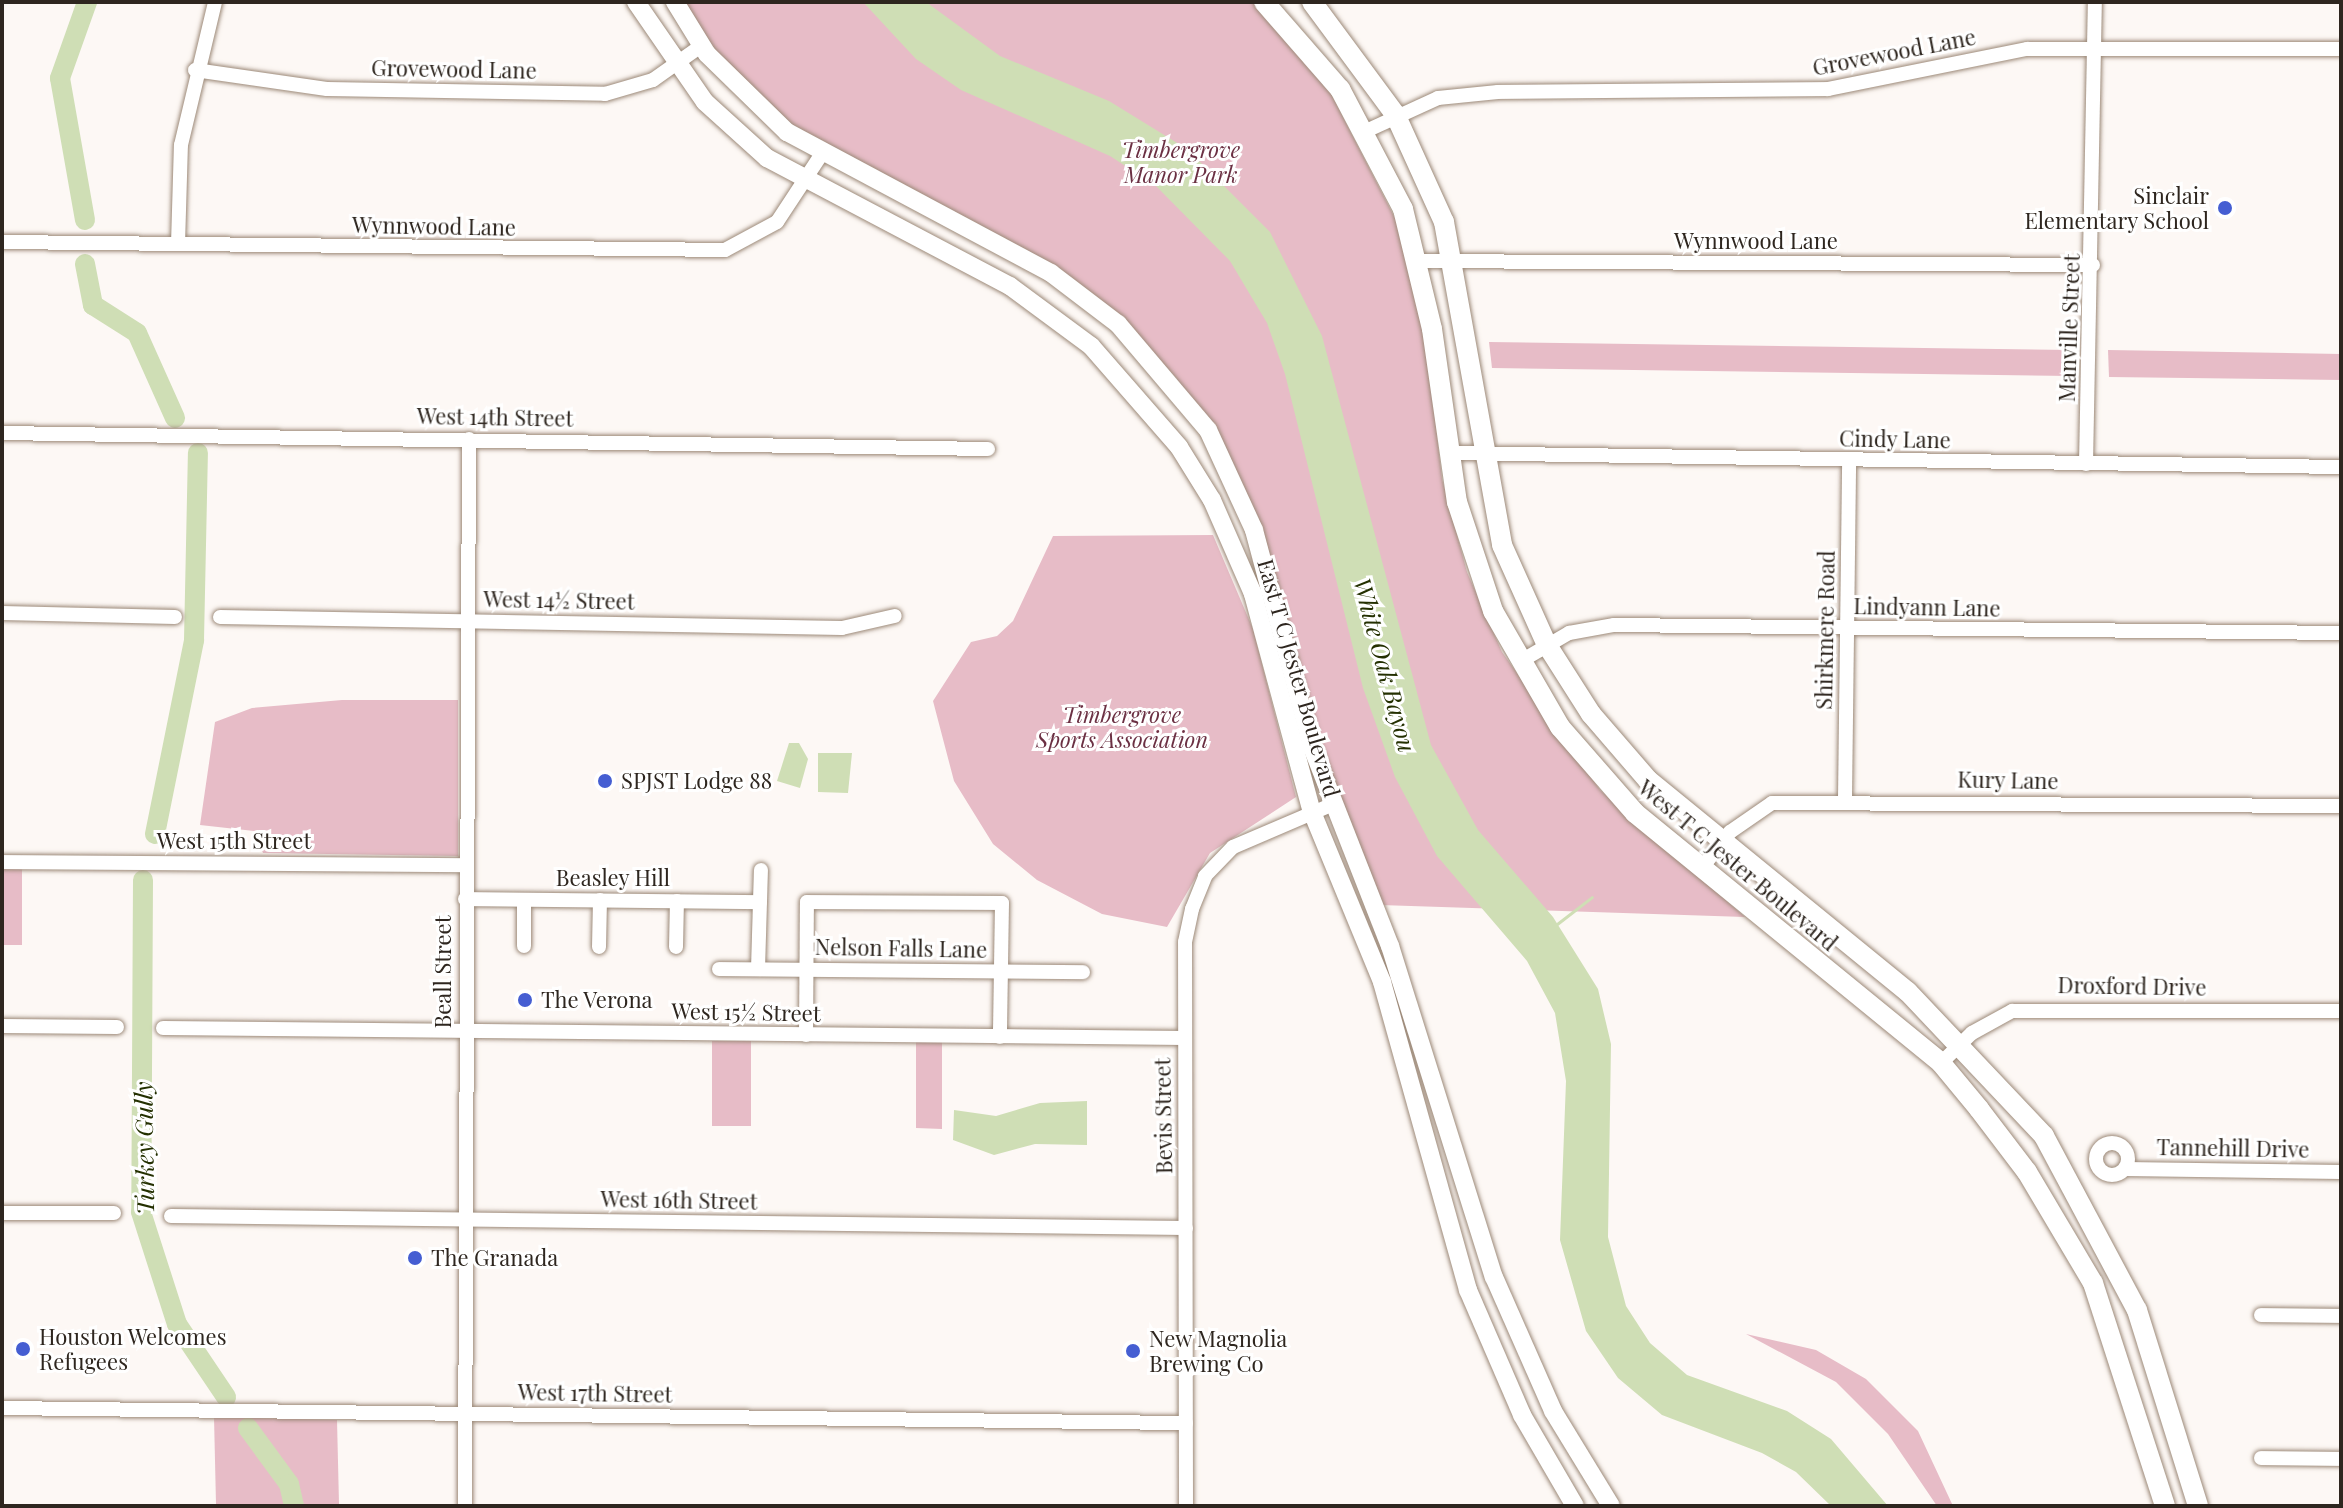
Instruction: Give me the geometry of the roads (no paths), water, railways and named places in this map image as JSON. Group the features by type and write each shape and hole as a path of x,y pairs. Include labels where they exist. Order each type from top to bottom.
{"main road":[{"name":"West T C Jester Boulevard","path":"1264,2 1302,40 1366,131 1419,261 1449,453 1488,596 1521,661 1588,764 1701,869 1941,1063 2066,1234 2093,1283 2147,1462 2165,1506"},
{"name":"West T C Jester Boulevard","path":"1312,2 1395,114 1422,163 1455,261 1483,454 1502,545 1547,645 1619,749 1722,843 1963,1043 2044,1136 2094,1223 2137,1310 2178,1451 2198,1506"},
{"path":"2066,1234 2094,1223"},
{"path":"2147,1462 2178,1451"}],"street":[{"path":"178,244 181,145 195,70 215,2"},
{"name":"East T C Jester Boulevard","path":"636,2 675,66 732,130 804,182 1010,286 1091,346 1131,388 1179,447 1240,558 1312,812 1394,1024 1450,1238 1522,1415 1575,1506"},
{"name":"East T C Jester Boulevard","path":"675,2 701,46 753,104 821,155 1051,273 1118,324 1159,366 1208,430 1254,530 1331,805 1413,1019 1478,1229 1553,1411 1611,1506"},
{"name":"Manville Street","path":"2086,464 2093,265 2095,2"},
{"name":"Grovewood Lane","path":"195,70 327,89 605,94 675,66 701,46"},
{"name":"Grovewood Lane","path":"1366,131 1395,114 1438,98 1498,92 1828,89 2027,49 2095,46 2341,49"},
{"name":"Wynnwood Lane","path":"2,242 725,250 764,233 821,155"},
{"name":"Wynnwood Lane","path":"1419,261 2093,265"},
{"path":"1131,388 1159,366"},
{"name":"West 14th Street","path":"2,433 988,449"},
{"name":"Beall Street","path":"465,1506 465,865 469,439"},
{"name":"Cindy Lane","path":"1449,453 2341,467"},
{"name":"Shirkmere Road","path":"1845,799 1849,461"},
{"path":"2,613 175,617"},
{"name":"West 14½ Street","path":"220,617 864,627 895,616"},
{"name":"Lindyann Lane","path":"1521,661 1547,645 1614,625 2341,633"},
{"name":"Kury Lane","path":"1701,869 1722,843 1772,803 1845,799 2341,806"},
{"name":"Bevis Street","path":"1186,1506 1185,942 1205,876 1233,847 1331,805"},
{"name":"West 15th Street","path":"2,862 465,865"},
{"path":"758,969 761,870"},
{"name":"Beasley Hill","path":"465,899 760,902"},
{"path":"524,900 524,946"},
{"path":"599,947 600,900"},
{"path":"676,947 677,901"},
{"path":"806,1035 807,902 1002,903 1000,1037"},
{"name":"Nelson Falls Lane","path":"719,969 1083,972"},
{"name":"Droxford Drive","path":"1941,1063 1963,1043 2012,1011 2049,1007 2341,1011"},
{"path":"1394,1024 1413,1019"},
{"path":"2,1026 117,1027"},
{"name":"West 15½ Street","path":"163,1028 1185,1038"},
{"name":"Tannehill Drive","path":"2125,1169 2341,1172"},
{"path":"2,1213 114,1213"},
{"name":"West 16th Street","path":"171,1216 1186,1228"},
{"path":"1450,1238 1478,1229"},
{"path":"2261,1315 2341,1316"},
{"name":"West 17th Street","path":"2,1408 1186,1423"},
{"path":"1522,1415 1553,1411"},
{"path":"2261,1458 2341,1459"}],"water":[{"name":"White Oak Bayou","path":"863,2 926,2 1000,56 1109,101 1187,149 1270,232 1322,336 1431,745 1478,830 1553,917 1598,989 1611,1044 1608,1237 1626,1306 1650,1343 1687,1375 1787,1411 1831,1439 1888,1506 1831,1506 1796,1472 1762,1453 1662,1415 1618,1378 1586,1331 1560,1240 1566,1081 1555,1013 1527,961 1437,856 1395,777 1363,688 1285,374 1267,323 1230,261 1156,186 1110,156 961,90 916,59"},
{"path":"789,743 799,743 808,759 800,788 777,781"},
{"path":"818,753 852,753 848,793 818,792"},
{"path":"1087,1101 1087,1145 1035,1144 994,1155 953,1140 954,1110 996,1116 1040,1103"}],"waterway":[{"name":"Turkey Gully","path":"85,220 60,78 87,2"},
{"name":"Turkey Gully","path":"85,264 93,305 137,333 175,418"},
{"name":"Turkey Gully","path":"155,834 194,640 198,453"},
{"name":"Turkey Gully","path":"143,880 141,1212 177,1324 226,1397"},
{"path":"1557,924 1592,897"},
{"name":"Turkey Gully","path":"248,1428 289,1484 294,1506"}],"place":[{"name":"Sinclair Elementary School","path":"2225,208"},
{"name":"SPJST Lodge 88","path":"605,781"},
{"name":"The Verona","path":"525,1000"},
{"name":"The Granada","path":"415,1258"},
{"name":"Houston Welcomes Refugees","path":"23,1349"},
{"name":"New Magnolia Brewing Co","path":"1133,1351"}],"park label":[{"name":"Timbergrove Manor Park","path":"1181,162"},
{"name":"Timbergrove Sports Association","path":"1122,726"}]}
